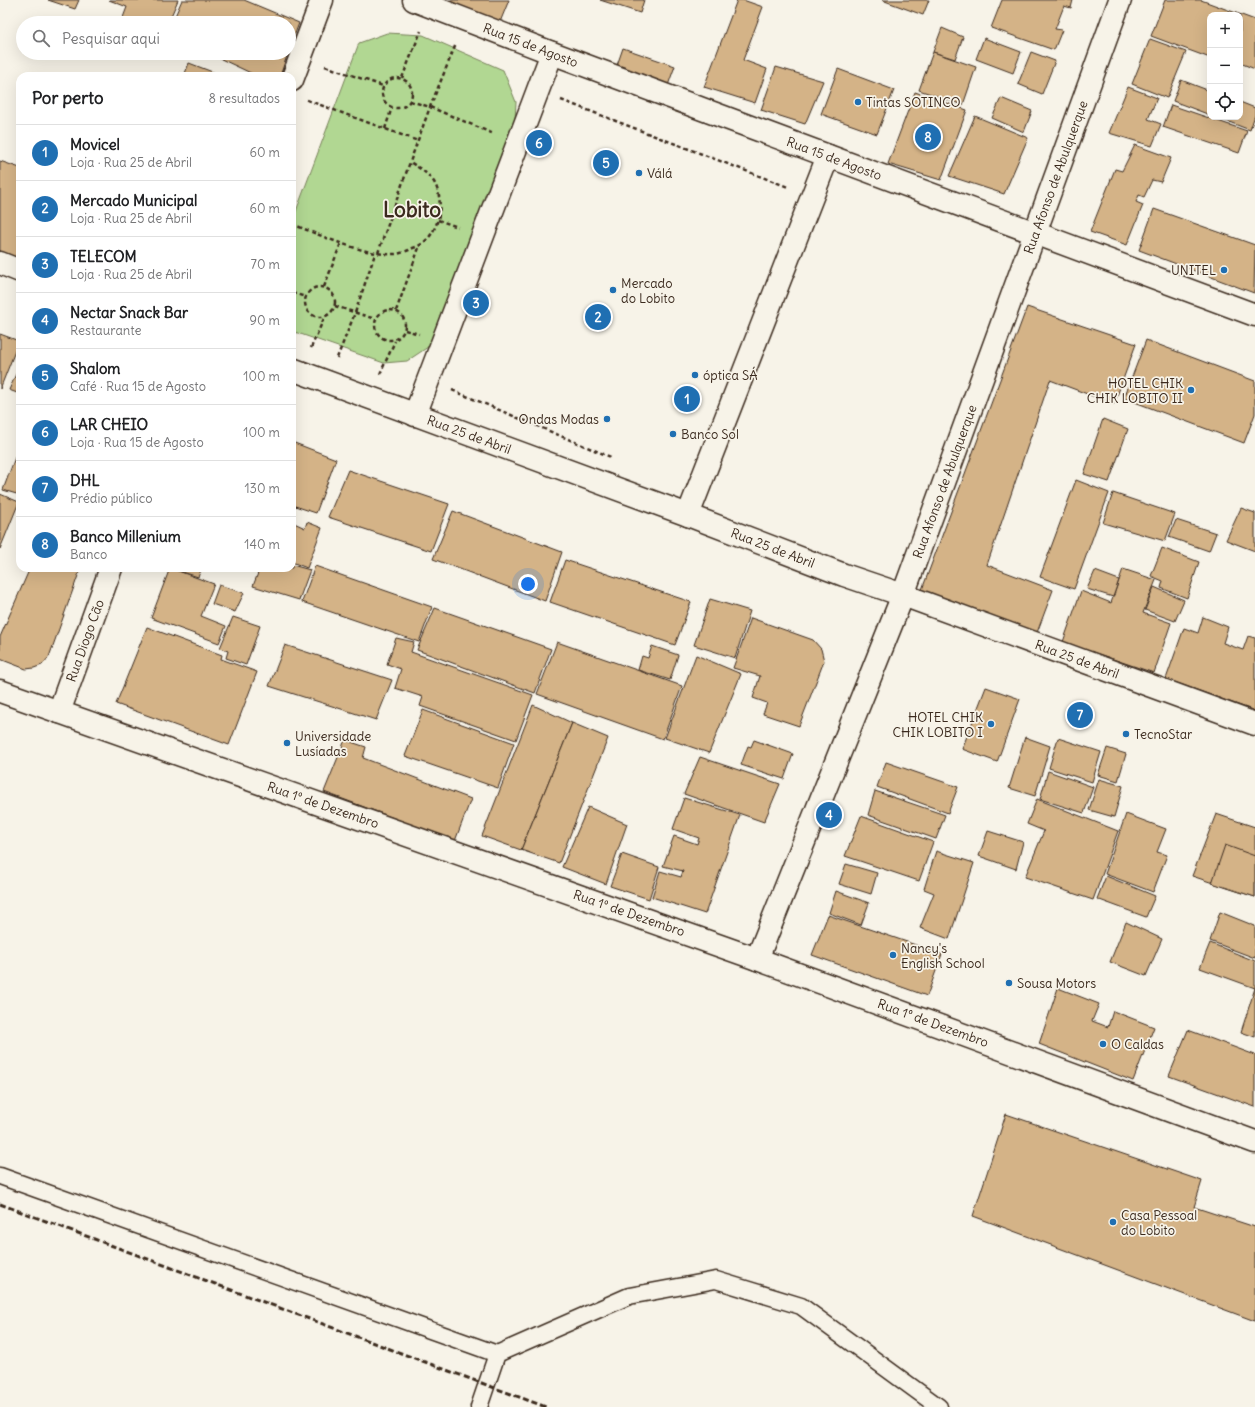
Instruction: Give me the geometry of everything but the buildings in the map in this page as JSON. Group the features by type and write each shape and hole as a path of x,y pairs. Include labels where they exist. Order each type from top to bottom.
{"street":[{"path":"295,72 322,0"},
{"name":"Rua Afonso de Abulquerque","path":"757,959 903,595 1120,0"},
{"name":"Rua 15 de Agosto","path":"423,3 552,53 1255,315"},
{"path":"415,415 552,53"},
{"path":"688,515 828,156"},
{"path":"0,264 16,270"},
{"name":"Rua 25 de Abril","path":"296,371 688,515 844,575 903,595 1255,724"},
{"name":"Rua Diogo Cão","path":"58,712 110,572"},
{"name":"Rua 1º de Dezembro","path":"0,691 757,959 1255,1142"}],"lane":[{"path":"0,1176 497,1354 629,1296 716,1280 802,1306 939,1407"},
{"path":"479,1407 497,1354"}],"path":[{"path":"402,78 423,3"},
{"path":"327,382 355,313 430,107 466,20"},
{"path":"300,58 383,86"},
{"path":"393,78 402,78 412,87 412,97 407,105 402,107 392,107 384,101 382,91 383,86 393,78"},
{"path":"538,91 812,197"},
{"path":"306,100 418,141"},
{"path":"410,101 430,107 518,144"},
{"path":"385,129 392,107"},
{"path":"396,311 421,245 433,230 438,220 440,200 438,190 433,180 425,172 410,162"},
{"path":"296,226 341,243 377,253 395,254 421,245"},
{"path":"324,287 341,243"},
{"path":"296,371 326,316 330,314 335,306 332,292 320,286 311,290 306,297 306,306 308,311 316,316 326,316"},
{"path":"296,294 306,297"},
{"path":"335,306 375,319"},
{"path":"369,398 395,340 402,334 406,325 403,316 396,311 386,310 381,312 375,319 375,329 377,334 385,340 395,340"},
{"path":"428,380 617,459"}],"green space":[{"path":"387,33 423,35 503,70 516,102 515,120 431,345 407,361 384,363 296,332 296,211 359,43"}],"railway":[{"path":"0,1204 546,1407"}],"place":[{"name":"Tintas SOTINCO","path":"858,102"},
{"name":"Banco Millenium","path":"928,137"},
{"name":"LAR CHEIO","path":"539,143"},
{"name":"Shalom","path":"606,163"},
{"name":"Válá","path":"639,173"},
{"name":"UNITEL","path":"1224,270"},
{"name":"Mercado do Lobito","path":"613,290"},
{"name":"TELECOM","path":"476,303"},
{"name":"Mercado Municipal","path":"598,317"},
{"name":"óptica SÁ","path":"695,375"},
{"name":"HOTEL CHIK CHIK LOBITO II","path":"1191,390"},
{"name":"Movicel","path":"687,399"},
{"name":"Ondas Modas","path":"607,419"},
{"name":"Banco Sol","path":"673,434"},
{"name":"DHL","path":"1080,715"},
{"name":"HOTEL CHIK CHIK LOBITO I","path":"991,724"},
{"name":"TecnoStar","path":"1126,734"},
{"name":"Universidade Lusíadas","path":"287,743"},
{"name":"Nectar Snack Bar","path":"829,815"},
{"name":"Nancy's English School","path":"893,955"},
{"name":"Sousa Motors","path":"1009,983"},
{"name":"O Caldas","path":"1103,1044"},
{"name":"Casa Pessoal do Lobito","path":"1113,1222"}],"district":[{"name":"Lobito","path":"412,209"}]}
